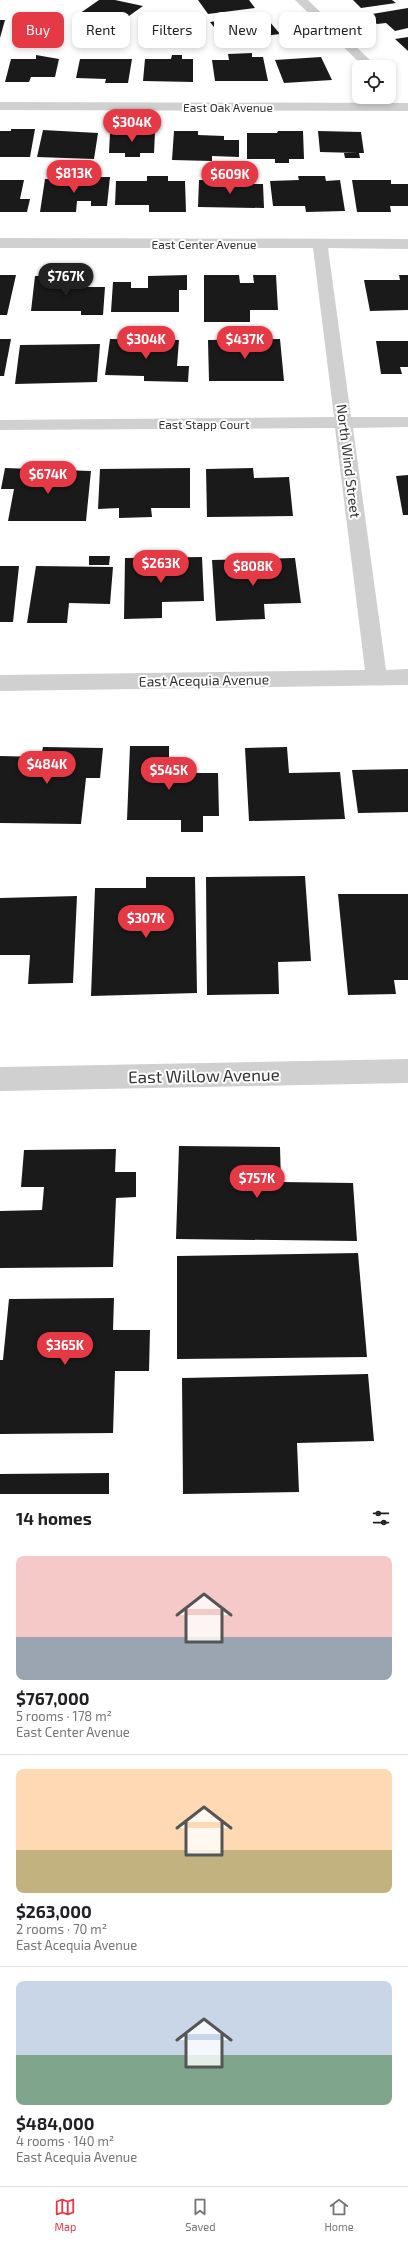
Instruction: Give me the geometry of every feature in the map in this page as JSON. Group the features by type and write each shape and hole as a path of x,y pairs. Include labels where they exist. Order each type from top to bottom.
{"street":[{"path":"301,0 365,60"},
{"name":"East Oak Avenue","path":"0,106 352,102"},
{"name":"East Oak Avenue","path":"396,104 408,107"},
{"name":"East Center Avenue","path":"0,243 408,244"},
{"name":"North Wind Street","path":"320,244 377,678"},
{"name":"East Stapp Court","path":"0,425 408,422"},
{"name":"East Acequia Avenue","path":"0,683 408,678"},
{"name":"East Willow Avenue","path":"0,1079 408,1070"}],"building":[{"path":"99,0 115,0 143,6 130,15 130,12 82,12"},
{"path":"198,0 249,0 255,8 214,12 208,14"},
{"path":"353,0 392,0 396,3 361,8"},
{"path":"408,8 408,28 395,31 386,23 377,24 376,13"},
{"path":"0,20 5,20 0,38"},
{"path":"214,21 214,27 210,22"},
{"path":"271,23 279,33 279,34 271,35"},
{"path":"408,37 408,51 395,39"},
{"path":"252,53 252,57 263,57 268,81 215,81 212,60 229,60 228,54"},
{"path":"36,55 59,59 55,77 31,77 29,82 5,82 11,59 36,59"},
{"path":"172,55 182,55 182,59 193,59 193,82 143,81 145,59 171,59"},
{"path":"321,57 332,80 284,83 275,60"},
{"path":"80,59 132,59 128,83 105,83 106,79 76,78"},
{"path":"11,129 35,129 30,157 0,157 0,131 11,131"},
{"path":"43,130 98,133 94,159 37,157"},
{"path":"174,131 198,131 198,135 224,136 224,140 239,140 239,157 212,156 212,161 172,160"},
{"path":"278,131 303,131 304,159 289,159 289,163 275,163 275,159 247,159 247,133 277,133"},
{"path":"318,131 361,132 364,153 359,153 360,158 345,158 344,153 358,153 320,152"},
{"path":"155,132 154,153 140,153 140,157 125,157 125,153 109,153 110,133"},
{"path":"147,176 168,176 168,181 185,181 186,212 149,212 149,205 115,205 116,181 147,181"},
{"path":"298,176 325,176 326,181 340,180 345,211 306,212 305,206 273,206 270,181 299,180"},
{"path":"90,177 110,177 107,206 91,206 91,201 77,201 76,212 40,212 45,179 66,179 66,182 89,182"},
{"path":"0,180 24,180 20,199 30,199 27,212 0,212"},
{"path":"199,180 235,180 235,184 263,184 264,208 198,207"},
{"path":"352,180 391,180 391,184 408,184 408,206 390,206 391,212 357,212"},
{"path":"0,275 16,275 7,315 0,315"},
{"path":"187,275 187,290 179,290 179,312 111,312 113,282 131,282 131,288 148,288 148,276"},
{"path":"204,275 239,275 240,283 254,283 253,275 276,275 278,310 250,310 250,322 204,322"},
{"path":"399,275 408,275 408,310 370,311 364,280 400,280"},
{"path":"35,276 68,276 66,287 105,287 103,315 81,315 81,311 31,311"},
{"path":"0,339 11,339 4,376 0,376"},
{"path":"110,339 179,340 177,366 189,366 188,382 144,381 144,376 105,375"},
{"path":"280,339 284,381 209,381 208,340"},
{"path":"376,341 408,341 408,367 400,367 402,374 381,374"},
{"path":"100,344 97,382 15,384 20,345"},
{"path":"5,468 91,471 86,521 8,521 14,489 1,489"},
{"path":"190,468 190,508 151,508 152,517 119,518 119,508 98,509 100,469"},
{"path":"253,468 254,478 289,477 293,516 207,517 206,469"},
{"path":"408,475 408,515 403,515 396,476"},
{"path":"89,556 110,556 109,565 89,565"},
{"path":"202,557 204,601 162,602 162,618 124,619 125,558"},
{"path":"295,558 301,603 264,604 265,619 216,621 212,560"},
{"path":"0,566 19,566 13,622 0,622"},
{"path":"36,566 113,567 110,604 69,603 67,623 27,623"},
{"path":"130,746 169,746 169,773 218,773 219,816 203,816 203,832 181,832 181,820 127,820"},
{"path":"43,747 103,748 100,778 86,778 81,824 0,823 0,756 41,757"},
{"path":"287,747 289,773 340,772 345,819 249,821 245,748"},
{"path":"408,769 408,812 358,813 352,770"},
{"path":"305,876 311,961 278,962 279,994 207,995 206,877"},
{"path":"146,877 195,877 197,993 91,996 95,888 146,888"},
{"path":"338,894 408,894 408,980 394,980 396,994 348,995"},
{"path":"77,896 73,983 28,984 30,955 0,955 0,898"},
{"path":"179,1146 280,1147 281,1182 353,1183 357,1241 176,1239"},
{"path":"116,1149 115,1172 136,1172 136,1197 116,1198 113,1267 0,1268 0,1211 42,1210 44,1187 21,1187 24,1150"},
{"path":"358,1253 367,1357 177,1359 177,1256"},
{"path":"114,1298 113,1330 150,1330 149,1371 115,1371 113,1433 0,1434 0,1360 3,1360 9,1299"},
{"path":"368,1374 374,1441 297,1443 299,1492 183,1494 182,1378"},
{"path":"109,1473 109,1494 0,1494 0,1474"}]}
